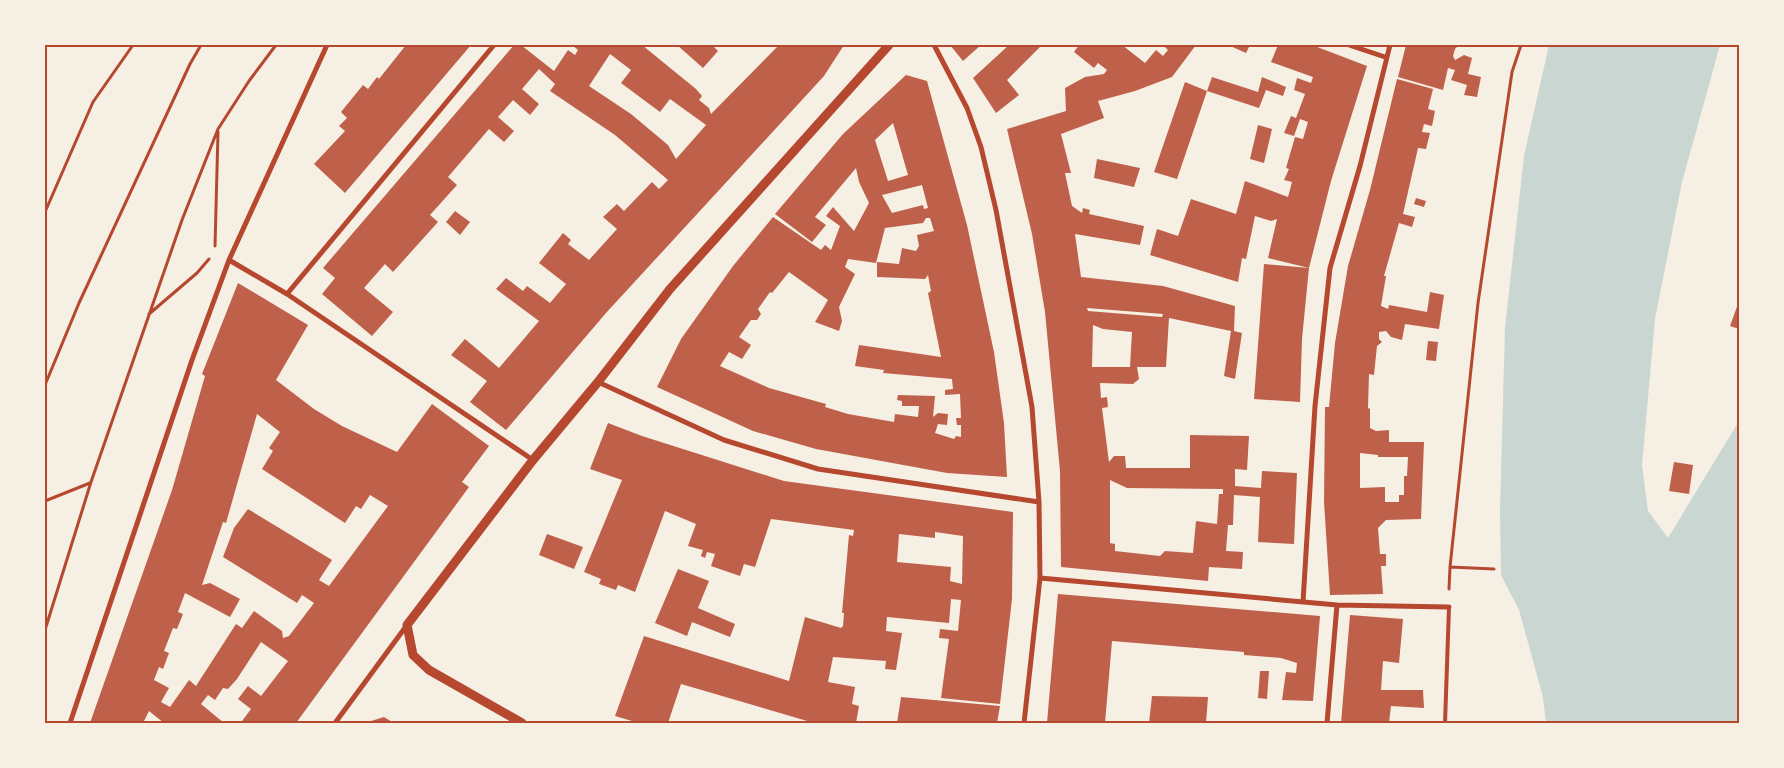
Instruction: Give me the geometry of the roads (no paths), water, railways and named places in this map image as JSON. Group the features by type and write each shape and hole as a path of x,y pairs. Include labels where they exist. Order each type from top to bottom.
{"street":[{"path":"70,723 192,360 229,260 327,45"},
{"path":"287,294 494,45"},
{"path":"335,723 533,460 598,382 670,289 889,45"},
{"path":"934,45 967,108 981,147 996,210 1032,407 1039,502 1040,578 1024,723"},
{"path":"1349,45 1385,57"},
{"path":"1303,602 1315,406 1330,268 1360,166 1385,57 1390,45"},
{"path":"229,260 287,294 533,460"},
{"path":"598,382 724,440 818,469 1039,502"},
{"path":"1040,578 1337,605 1449,607"},
{"path":"1327,723 1337,605"},
{"path":"407,625 413,655 428,670 522,723"}],"lane":[{"path":"1445,723 1449,607"}]}
